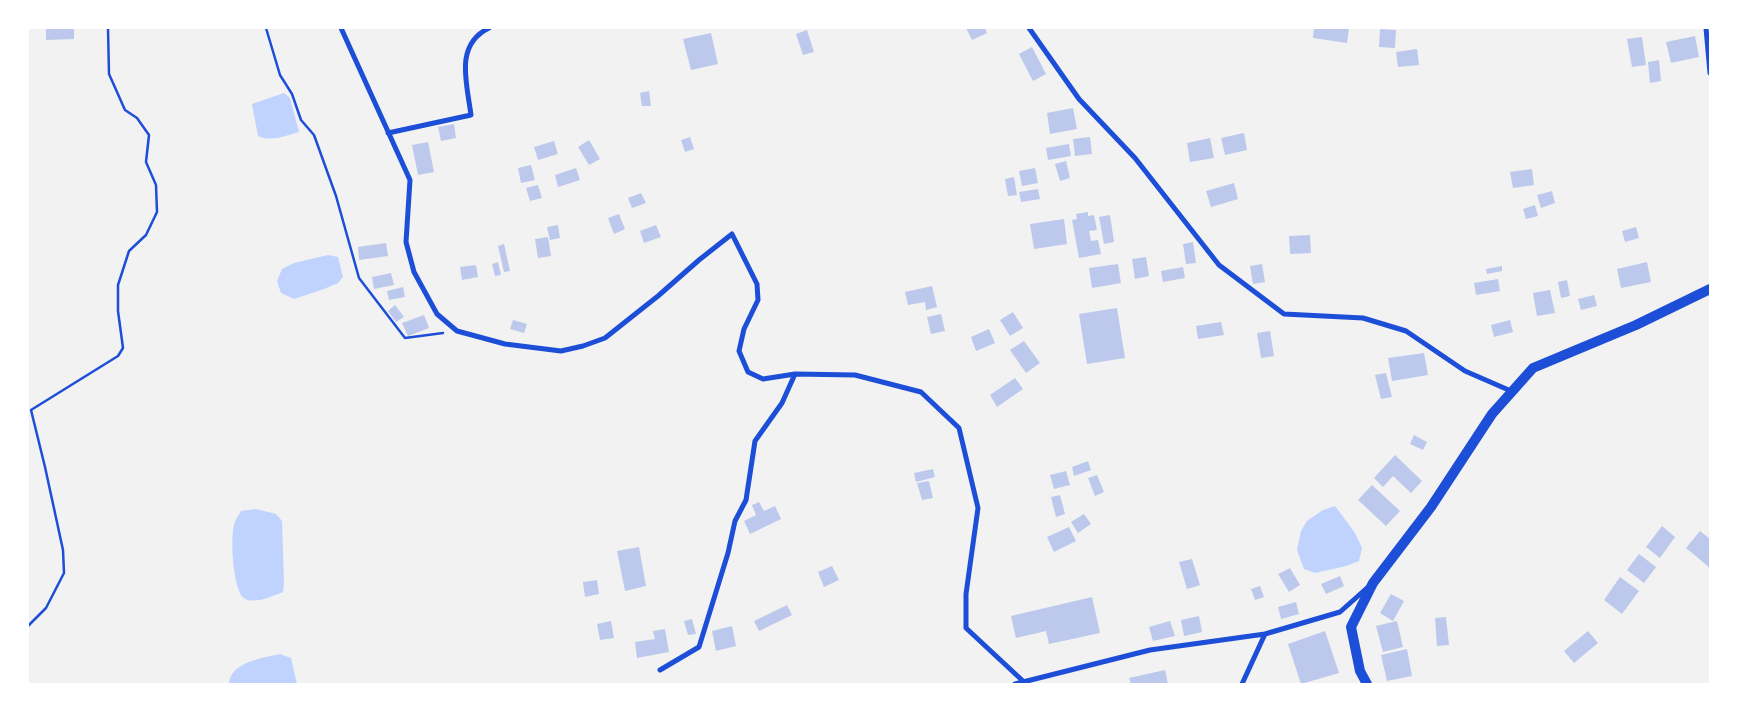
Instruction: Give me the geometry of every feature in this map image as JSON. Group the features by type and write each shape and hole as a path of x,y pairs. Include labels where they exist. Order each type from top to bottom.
{"main road":[{"path":"1367,684 1360,671 1351,627 1373,583 1431,507 1492,414 1533,368 1636,325 1710,289"}],"street":[{"path":"341,28 410,180 406,242 414,272 436,314 457,331 505,344 561,352 605,338 732,234 757,284 758,300 744,329 739,351 748,372 763,379 795,374 855,375 921,392 959,428 978,508 966,594 966,628 1024,682"},
{"path":"388,133 471,114 465,64 470,44 484,30 490,28"},
{"path":"1029,28 1079,99 1135,158 1219,265 1284,314 1362,318 1406,331 1465,371 1512,391"},
{"path":"1706,28 1710,73"},
{"path":"660,670 700,647 728,553 735,521 746,500 755,441 782,403 795,374"},
{"path":"1015,684 1150,650 1265,634 1340,612 1373,583"},
{"path":"1242,684 1265,634"}],"path":[{"path":"28,626 46,608 64,573 64,550 31,410 118,356 123,348 118,311 118,284 129,251 146,235 157,212 156,184 146,162 148,134 137,118 125,110 109,74 108,28"},
{"path":"266,28 280,75 292,94 301,120 314,135 336,196 358,278 405,338 457,331"}],"water":[{"path":"284,93 290,98 299,132 273,138 258,136 252,104"},
{"path":"328,255 338,257 343,277 338,283 294,299 281,293 277,281 282,269 294,263"},
{"path":"1335,506 1355,533 1362,548 1359,561 1315,573 1304,569 1297,550 1301,531 1307,521 1323,510"},
{"path":"256,509 276,514 282,521 284,584 283,592 254,601 245,599 238,587 235,576 232,541 235,523 241,511"},
{"path":"280,654 291,658 297,684 229,684 235,671 241,666 257,659"}],"building":[{"path":"46,28 74,28 74,39 46,40"},
{"path":"966,28 985,28 987,33 972,40"},
{"path":"1314,28 1349,28 1347,43 1313,38"},
{"path":"1380,29 1396,30 1395,48 1379,47"},
{"path":"807,30 814,52 803,55 796,34"},
{"path":"711,33 718,64 691,70 683,39"},
{"path":"1695,36 1699,57 1671,63 1666,42"},
{"path":"1642,37 1646,65 1632,67 1627,39"},
{"path":"1032,47 1046,74 1033,81 1019,54"},
{"path":"1417,49 1419,65 1398,67 1396,52"},
{"path":"1659,60 1661,81 1650,83 1648,62"},
{"path":"649,91 651,106 642,106 640,93"},
{"path":"1073,108 1077,129 1050,134 1047,113"},
{"path":"454,124 456,138 441,141 438,127"},
{"path":"1244,133 1247,150 1225,155 1221,138"},
{"path":"690,137 694,149 685,152 681,140"},
{"path":"1090,137 1092,154 1075,156 1073,139"},
{"path":"1210,138 1214,158 1190,162 1187,143"},
{"path":"589,140 600,159 589,165 578,147"},
{"path":"554,141 558,154 538,160 534,147"},
{"path":"428,142 434,172 418,175 412,145"},
{"path":"1069,144 1071,156 1048,160 1046,148"},
{"path":"1066,161 1070,178 1060,181 1055,164"},
{"path":"531,165 535,180 521,183 518,168"},
{"path":"576,168 580,180 558,187 555,175"},
{"path":"1035,168 1038,183 1022,186 1019,171"},
{"path":"1532,169 1534,185 1513,188 1510,172"},
{"path":"1014,177 1017,195 1008,196 1005,179"},
{"path":"1234,183 1238,199 1211,207 1206,191"},
{"path":"538,185 542,198 530,201 526,188"},
{"path":"1038,189 1040,199 1021,202 1019,192"},
{"path":"1552,191 1555,203 1541,208 1537,195"},
{"path":"641,193 646,203 632,208 628,198"},
{"path":"1535,205 1538,216 1526,219 1523,209"},
{"path":"1088,212 1088,216 1094,215 1097,230 1089,231 1091,241 1098,240 1101,254 1079,258 1072,220 1077,219 1076,214"},
{"path":"619,214 625,229 614,234 608,218"},
{"path":"1110,215 1114,242 1104,244 1099,217"},
{"path":"1064,219 1067,244 1034,249 1030,224"},
{"path":"558,225 560,238 550,240 547,227"},
{"path":"656,225 661,237 644,243 640,231"},
{"path":"1636,227 1639,238 1625,242 1622,231"},
{"path":"1310,235 1311,253 1290,254 1289,236"},
{"path":"548,237 551,256 538,258 535,239"},
{"path":"1193,242 1196,263 1186,264 1183,244"},
{"path":"386,243 388,256 359,260 358,247"},
{"path":"504,244 510,271 504,272 498,246"},
{"path":"1146,257 1149,276 1135,279 1132,259"},
{"path":"498,262 501,275 495,276 492,264"},
{"path":"1647,262 1651,282 1621,288 1617,269"},
{"path":"1118,264 1121,283 1092,288 1089,268"},
{"path":"1262,264 1265,282 1253,284 1250,266"},
{"path":"476,265 478,277 462,280 460,267"},
{"path":"1502,266 1502,271 1487,274 1486,269"},
{"path":"1183,267 1185,278 1163,282 1161,271"},
{"path":"391,273 394,285 374,289 372,277"},
{"path":"1498,279 1500,291 1476,295 1474,283"},
{"path":"1567,280 1570,296 1561,298 1558,282"},
{"path":"932,286 937,307 926,310 925,302 908,305 905,292"},
{"path":"403,287 405,297 389,300 387,291"},
{"path":"1550,290 1555,313 1537,316 1533,293"},
{"path":"1594,295 1597,306 1581,310 1578,299"},
{"path":"395,305 404,317 396,322 388,311"},
{"path":"1117,308 1125,358 1087,364 1079,314"},
{"path":"1013,312 1023,328 1010,336 1000,320"},
{"path":"941,314 945,331 931,334 927,317"},
{"path":"424,315 429,328 408,336 402,323"},
{"path":"513,320 527,324 524,333 510,329"},
{"path":"1510,320 1513,332 1494,337 1491,325"},
{"path":"1221,322 1224,335 1198,339 1196,326"},
{"path":"989,329 995,343 976,351 971,337"},
{"path":"1270,331 1274,356 1261,358 1257,333"},
{"path":"1024,341 1040,363 1026,373 1010,350"},
{"path":"1424,353 1428,375 1392,381 1388,358"},
{"path":"1386,373 1392,397 1381,399 1375,375"},
{"path":"1015,378 1023,389 997,407 990,395"},
{"path":"1414,435 1427,442 1423,450 1410,444"},
{"path":"1395,455 1422,481 1411,493 1393,476 1383,487 1374,478"},
{"path":"1088,461 1091,470 1074,476 1072,467"},
{"path":"933,469 935,477 916,482 914,473"},
{"path":"1066,471 1070,485 1054,489 1050,475"},
{"path":"1097,475 1104,492 1095,496 1088,478"},
{"path":"929,481 933,498 922,500 917,483"},
{"path":"1372,485 1400,511 1386,526 1358,500"},
{"path":"1060,495 1065,514 1056,517 1051,497"},
{"path":"759,502 764,511 775,506 781,519 750,534 744,521 756,515 752,505"},
{"path":"1084,514 1091,524 1078,533 1071,522"},
{"path":"1662,526 1675,537 1660,558 1646,547"},
{"path":"1069,527 1076,541 1054,552 1047,537"},
{"path":"1700,531 1710,539 1710,568 1686,548"},
{"path":"639,547 646,586 625,591 617,551"},
{"path":"1639,554 1656,567 1644,583 1627,570"},
{"path":"1192,559 1200,585 1187,589 1179,562"},
{"path":"832,566 839,580 824,587 818,572"},
{"path":"1290,568 1300,585 1289,592 1278,574"},
{"path":"1340,576 1344,586 1326,594 1321,584"},
{"path":"1620,577 1639,591 1622,614 1604,600"},
{"path":"597,580 599,594 585,597 583,582"},
{"path":"1260,586 1264,597 1255,600 1251,589"},
{"path":"1391,594 1404,601 1393,621 1380,613"},
{"path":"1092,597 1100,633 1049,644 1046,631 1016,638 1011,616"},
{"path":"1296,602 1299,614 1281,619 1278,607"},
{"path":"787,605 792,615 759,631 754,621"},
{"path":"1199,616 1202,632 1184,636 1181,620"},
{"path":"1446,617 1449,645 1437,646 1435,618"},
{"path":"692,619 696,634 688,635 684,621"},
{"path":"611,621 614,638 600,640 597,624"},
{"path":"1170,621 1175,636 1153,641 1149,627"},
{"path":"1397,621 1403,647 1383,652 1376,626"},
{"path":"732,626 736,646 716,651 712,631"},
{"path":"665,629 669,652 637,658 635,642 655,639 653,631"},
{"path":"1325,631 1339,673 1301,684 1288,644"},
{"path":"1588,631 1598,643 1574,663 1564,651"},
{"path":"1407,649 1412,676 1387,681 1381,655"},
{"path":"1165,670 1168,684 1131,684 1129,678"}]}
